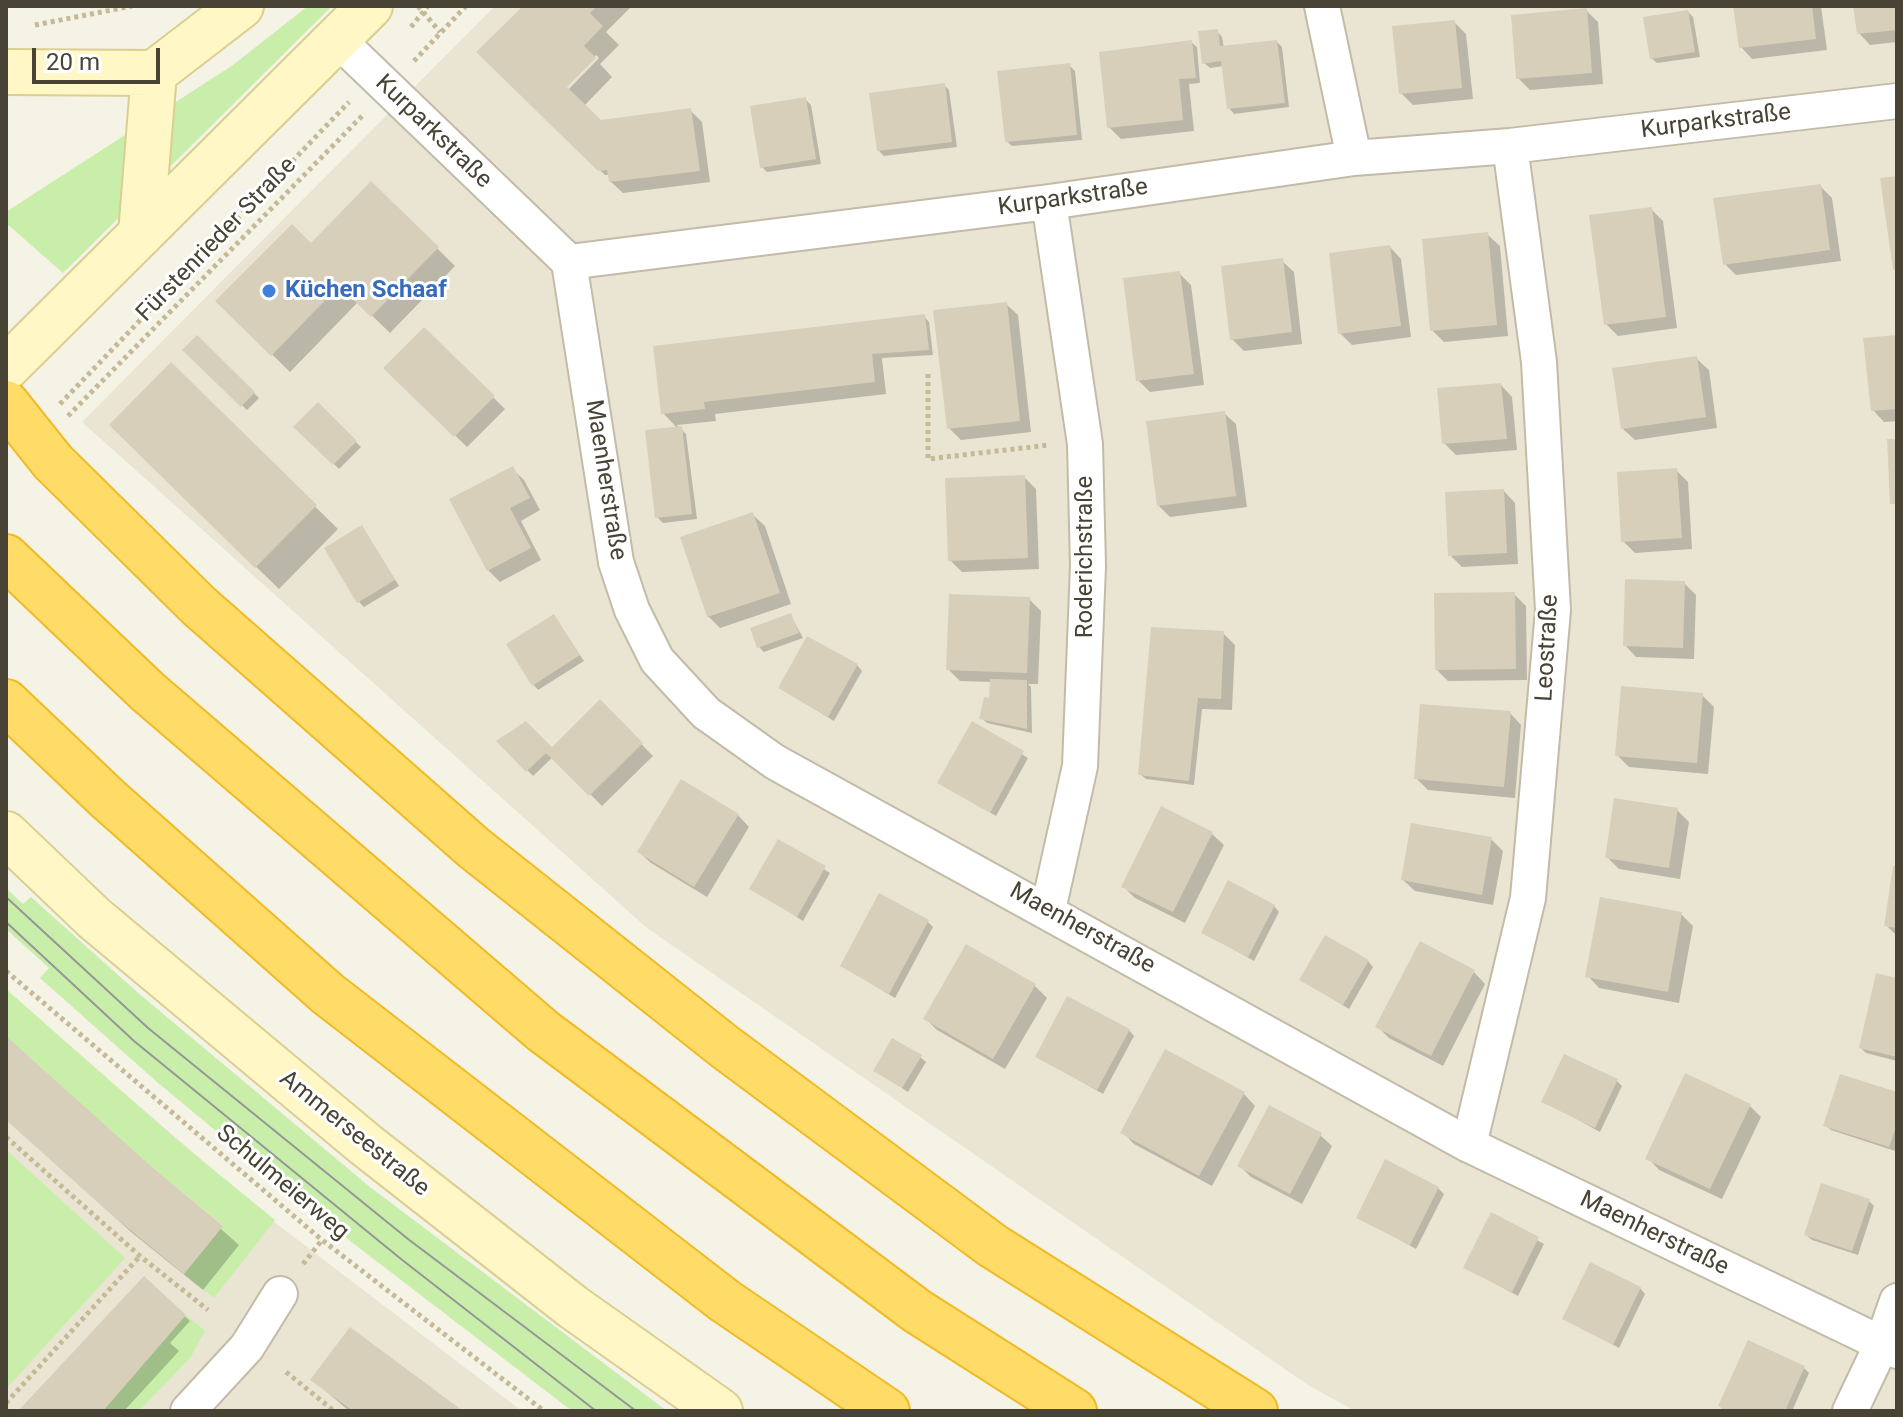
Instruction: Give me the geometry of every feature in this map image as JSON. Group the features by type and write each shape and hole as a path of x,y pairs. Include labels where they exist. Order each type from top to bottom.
{"highway":[{"path":"6,403 40,445 199,606 474,848 725,1047 993,1246 1255,1411"},
{"path":"6,557 148,692 543,1031 917,1311 1074,1411"},
{"path":"6,702 108,799 328,994 725,1301 887,1411"}],"main road":[{"path":"6,72 154,73 241,6"},
{"path":"6,368 370,6"},
{"path":"141,234 154,73"},
{"name":"Ammerseestraße","path":"6,834 94,918 366,1145 573,1307 720,1411"}],"street":[{"path":"1322,6 1354,158"},
{"name":"Kurparkstraße","path":"337,39 569,262 1049,202 1354,158 1510,146 1897,101"},
{"name":"Leostraße","path":"1469,1145 1528,898 1553,610 1539,362 1510,146"},
{"name":"Roderichstraße","path":"1048,910 1080,766 1088,566 1085,444 1049,202"},
{"name":"Maenherstraße","path":"569,262 616,562 632,610 657,660 706,713 775,762 1469,1145 1890,1347"},
{"path":"188,1411 247,1347 280,1294"},
{"path":"1850,1411 1890,1347 1897,1301"}],"path":[{"path":"20,27 132,6"},
{"path":"418,6 440,32"},
{"path":"423,12 428,6"},
{"path":"40,445 382,82 466,6"},
{"name":"Fürstenrieder Straße","path":"59,405 382,82"},
{"path":"928,374 928,459 1085,444"},
{"name":"Schulmeierweg","path":"6,971 322,1240 544,1411"},
{"path":"6,1137 140,1256 208,1310"},
{"path":"6,1403 140,1256"},
{"path":"286,1372 334,1411"}],"shaded area":[{"path":"495,6 1897,6 1897,1411 1355,1411 1308,1385 647,928 82,422"},
{"path":"6,991 269,1218 522,1411 6,1411"}],"green space":[{"path":"308,6 332,6 63,273 6,223 6,212 233,65"},
{"path":"6,888 23,904 31,897 137,992 370,1187 667,1411 572,1411 328,1224 157,1082 40,978 49,968 6,929"},
{"path":"6,989 177,1140 275,1220 214,1298 184,1274 223,1225 153,1168 6,1036"},
{"path":"6,1150 125,1258 6,1389"},
{"path":"186,1315 205,1331 190,1358 139,1411 103,1411"}],"building":[{"path":"523,6 597,6 590,13 603,26 584,46 596,58 567,87 601,120 691,108 700,171 609,182 607,170 598,171 476,52"},
{"path":"1733,6 1812,6 1816,39 1739,48"},
{"path":"1853,6 1897,6 1897,30 1857,34"},
{"path":"1587,8 1592,73 1516,79 1511,15"},
{"path":"1688,10 1695,52 1650,59 1643,17"},
{"path":"1455,20 1462,88 1399,94 1392,26"},
{"path":"1218,29 1220,46 1277,40 1285,103 1227,109 1221,61 1202,64 1198,31"},
{"path":"1192,40 1196,78 1179,79 1183,120 1107,128 1099,52"},
{"path":"1070,63 1077,135 1005,142 997,71"},
{"path":"945,83 952,142 877,151 869,93"},
{"path":"806,97 816,159 760,168 750,106"},
{"path":"1897,176 1897,269 1893,270 1880,178"},
{"path":"371,181 439,247 371,317 339,286 271,356 215,301 292,224 311,243"},
{"path":"1821,184 1830,250 1723,265 1713,198"},
{"path":"1652,207 1666,317 1604,325 1589,215"},
{"path":"1488,232 1497,325 1430,331 1422,239"},
{"path":"1390,245 1401,326 1338,334 1329,253"},
{"path":"1283,258 1292,332 1230,340 1221,266"},
{"path":"1180,271 1194,374 1136,381 1123,278"},
{"path":"1007,302 1020,421 947,429 933,310"},
{"path":"925,314 929,350 872,354 875,382 704,402 705,409 661,414 653,346"},
{"path":"424,327 495,396 454,437 383,368"},
{"path":"197,335 255,392 241,407 182,350"},
{"path":"1897,335 1897,409 1871,411 1863,338"},
{"path":"1697,356 1706,417 1621,429 1612,368"},
{"path":"171,362 317,505 255,568 109,425"},
{"path":"1501,383 1507,439 1442,444 1437,388"},
{"path":"318,402 357,441 333,465 293,427"},
{"path":"1225,411 1236,496 1157,506 1146,421"},
{"path":"682,426 692,514 655,518 645,430"},
{"path":"1887,439 1897,439 1897,504 1890,504"},
{"path":"513,466 530,498 510,508 531,548 487,571 449,499"},
{"path":"1677,468 1682,538 1621,542 1617,472"},
{"path":"1025,475 1028,558 948,561 945,478"},
{"path":"1504,489 1507,553 1448,556 1445,492"},
{"path":"753,512 780,593 707,617 680,537"},
{"path":"362,525 395,580 357,603 324,548"},
{"path":"1625,579 1685,581 1683,648 1623,646"},
{"path":"1515,592 1516,669 1435,670 1434,593"},
{"path":"949,594 1030,597 1027,673 946,670"},
{"path":"791,613 799,633 757,648 750,628"},
{"path":"554,614 580,655 532,686 506,644"},
{"path":"1151,627 1224,631 1221,699 1198,698 1189,781 1138,775"},
{"path":"807,636 858,664 828,717 778,688"},
{"path":"990,679 1027,680 1027,729 979,719 984,697 989,698"},
{"path":"1621,686 1703,693 1697,763 1615,756"},
{"path":"600,699 643,743 589,796 546,753 526,772 496,741 526,721 552,747"},
{"path":"1420,704 1511,711 1504,787 1414,779"},
{"path":"972,721 1024,751 990,813 937,783"},
{"path":"681,779 739,814 694,887 637,852"},
{"path":"1614,798 1678,808 1669,868 1605,858"},
{"path":"1161,806 1213,832 1173,912 1121,887"},
{"path":"1411,823 1492,837 1482,895 1401,880"},
{"path":"778,839 826,866 797,917 749,889"},
{"path":"1893,866 1897,866 1897,928 1884,926"},
{"path":"1228,880 1275,905 1248,957 1201,933"},
{"path":"879,893 929,920 889,994 840,966"},
{"path":"1600,897 1682,912 1668,992 1585,977"},
{"path":"1325,935 1369,960 1343,1005 1299,980"},
{"path":"1420,941 1475,970 1431,1056 1375,1027"},
{"path":"966,944 1036,984 993,1059 923,1019"},
{"path":"1876,973 1897,978 1897,1057 1859,1048"},
{"path":"1067,996 1130,1029 1097,1090 1035,1057"},
{"path":"6,1036 153,1168 223,1226 184,1274 112,1215 6,1120"},
{"path":"892,1038 922,1055 902,1088 873,1071"},
{"path":"1165,1049 1245,1092 1199,1176 1120,1133"},
{"path":"1564,1054 1618,1079 1595,1128 1541,1102"},
{"path":"1685,1073 1751,1104 1710,1189 1645,1159"},
{"path":"1840,1074 1897,1092 1897,1124 1889,1147 1823,1126"},
{"path":"1269,1105 1322,1133 1290,1194 1237,1166"},
{"path":"1385,1159 1439,1187 1410,1245 1356,1218"},
{"path":"1821,1183 1870,1199 1852,1251 1804,1235"},
{"path":"1491,1212 1539,1237 1512,1292 1463,1268"},
{"path":"1590,1262 1641,1287 1613,1345 1562,1319"},
{"path":"144,1276 186,1315 103,1411 18,1411"},
{"path":"350,1327 463,1411 353,1411 310,1380"},
{"path":"1748,1340 1805,1366 1785,1411 1728,1411 1718,1406"}],"tram line":[{"path":"6,897 148,1028 408,1239 636,1411"},
{"path":"6,922 134,1041 401,1259 596,1411"}],"place":[{"name":"Küchen Schaaf","path":"269,291"}]}
